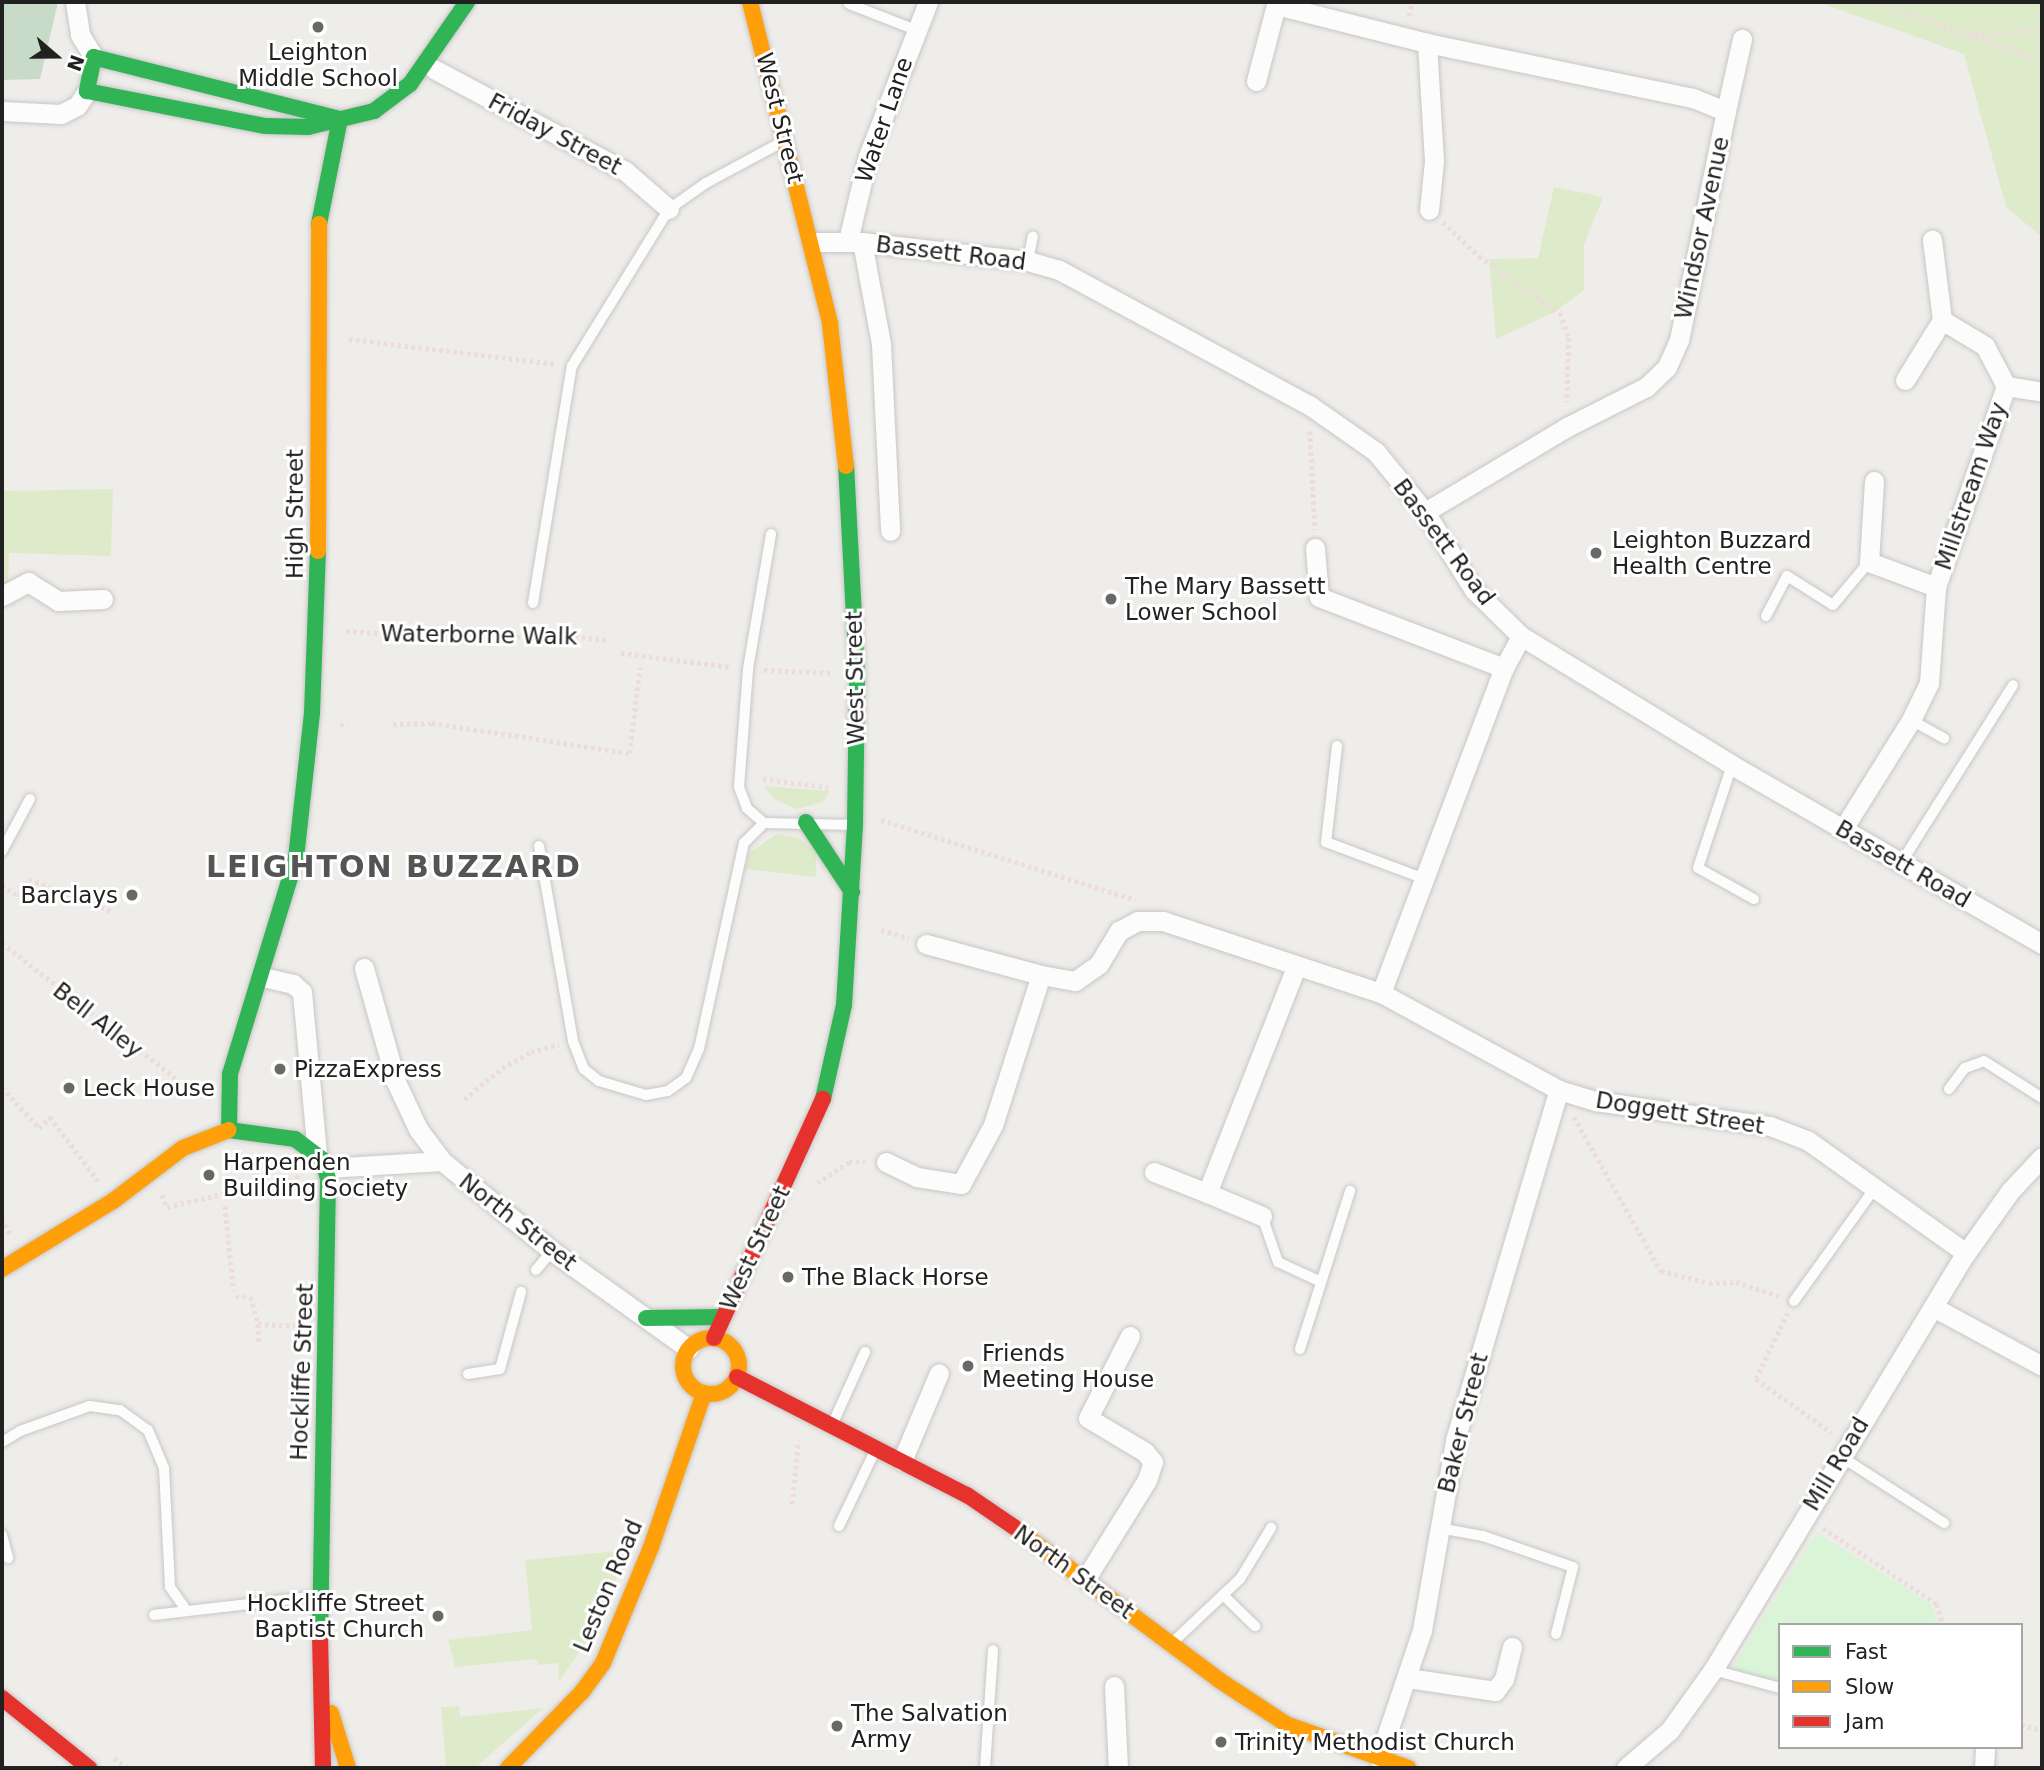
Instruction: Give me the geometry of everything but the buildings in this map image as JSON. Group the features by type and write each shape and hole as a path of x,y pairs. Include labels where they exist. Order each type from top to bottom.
{"street":[{"path":"75,2 80,35 94,57 340,118"},
{"path":"87,91 266,126 308,127 374,111 410,84 467,2"},
{"name":"West Street","path":"714,1338 824,1097 844,1005 855,825 857,674 845,445 830,324 812,242 750,2"},
{"name":"Water Lane","path":"855,242 868,156 928,2"},
{"name":"Windsor Avenue","path":"1256,81 1277,4 1427,43 1693,98 1726,111 1679,340 1667,367 1646,387 1567,427 1425,512"},
{"path":"1726,111 1742,39"},
{"path":"1427,43 1434,161 1429,210"},
{"path":"2,111 61,114 77,106 87,91 94,57"},
{"name":"Friday Street","path":"434,69 625,171 669,209"},
{"name":"High Street","path":"229,1130 230,1074 283,909 296,858 312,713 318,574 319,214 340,118"},
{"path":"1905,380 1942,320 1933,240"},
{"name":"Bassett Road","path":"812,242 855,242 1028,261 1059,270 1309,405 1376,452 1425,512 1474,590 1521,636 1732,765 2042,944"},
{"path":"855,242 881,344 890,531"},
{"name":"Millstream Way","path":"1843,829 1911,720 1929,683 1936,587 2006,386 1985,346 1942,320"},
{"name":"Millstream Way","path":"2006,386 2042,392"},
{"path":"1869,562 1874,481"},
{"path":"1315,548 1319,597 1504,668"},
{"name":"Millstream Way","path":"1869,562 1936,587"},
{"path":"2,596 28,582 58,601 103,599"},
{"path":"1381,993 1504,668 1521,636"},
{"path":"806,822 852,892"},
{"name":"Doggett Street","path":"1041,975 1075,981 1100,964 1119,931 1138,921 1152,921 1217,936 1296,967 1381,993 1559,1090 1596,1101 1770,1126 1807,1140 1966,1253"},
{"path":"886,1162 917,1177 961,1184 993,1125 1041,975 926,944"},
{"path":"1207,1193 1296,967"},
{"path":"364,968 396,1082 418,1129 442,1161"},
{"path":"262,977 293,984 302,992 322,1160"},
{"name":"Baker Street","path":"1379,1758 1422,1630 1455,1440 1559,1090"},
{"path":"2,1269 113,1201 183,1148 229,1130 295,1139 322,1160"},
{"name":"Mill Road","path":"1626,1768 1670,1730 1713,1670 1843,1450 1966,1253 2011,1190 2042,1157"},
{"name":"North Street","path":"322,1160 370,1165 442,1161 552,1251 689,1349"},
{"name":"Hockliffe Street","path":"322,1160 326,1327 319,1596 324,1688 323,1768"},
{"path":"1154,1172 1262,1216"},
{"path":"1933,1307 2042,1366"},
{"path":"646,1318 722,1317"},
{"path":"1086,1578 1147,1480 1153,1462 1145,1452 1088,1418 1130,1336"},
{"path":"714,1338 736,1352 737,1377 727,1390 704,1393 684,1375 689,1349 714,1338"},
{"path":"902,1461 939,1373"},
{"name":"North Street","path":"737,1377 833,1423 967,1496 1086,1578 1107,1602 1171,1643 1265,1711 1340,1747 1408,1768"},
{"name":"Leston Road","path":"508,1768 582,1692 603,1662 651,1547 704,1393"},
{"path":"1408,1678 1495,1691 1504,1679 1512,1647"},
{"path":"1114,1686 1118,1768"},
{"name":"Hockliffe Street","path":"324,1688 348,1768"},
{"path":"2,1698 89,1768"},
{"path":"1340,1747 1360,1768"},
{"path":"1984,1768 1985,1749"}],"lane":[{"path":"849,4 916,30"},
{"path":"533,603 572,366 669,209 706,183 786,140"},
{"path":"1028,261 1032,236"},
{"path":"764,824 747,808 739,787 748,669 771,534"},
{"path":"1766,616 1787,576 1833,606 1869,562"},
{"path":"1901,864 2013,685"},
{"path":"1911,720 1944,738"},
{"path":"1337,746 1326,842 1426,879"},
{"path":"1732,765 1698,868 1754,898"},
{"path":"2,851 30,799"},
{"path":"539,846 573,1041 584,1069 617,1088 646,1095 668,1091 686,1078 699,1049 744,843 764,824 806,822 855,825"},
{"path":"1949,1089 1965,1068 1984,1061 2042,1098"},
{"path":"1794,1301 1875,1188"},
{"path":"1300,1349 1350,1191"},
{"path":"1262,1216 1278,1262 1321,1282"},
{"path":"537,1270 552,1251"},
{"path":"468,1374 500,1369 521,1292"},
{"path":"833,1423 865,1352"},
{"path":"2,1442 30,1427 90,1406 120,1410 148,1430 164,1468 170,1587 187,1611"},
{"path":"839,1526 877,1447"},
{"path":"1843,1450 1944,1523"},
{"path":"1171,1643 1240,1579 1271,1528"},
{"path":"1438,1528 1483,1536 1573,1567 1556,1634"},
{"path":"2,1535 8,1558"},
{"path":"1223,1595 1255,1626"},
{"path":"154,1615 319,1596"},
{"path":"985,1768 985,1722 993,1650"},
{"path":"1713,1670 1778,1687"}],"path":[{"path":"1877,2 2042,60"},
{"path":"1962,34 2042,30"},
{"path":"1429,210 1479,256 1560,313 1569,338 1567,427"},
{"path":"349,339 572,366"},
{"path":"1309,405 1315,548"},
{"name":"Waterborne Walk","path":"346,631 511,641 526,632 611,640"},
{"path":"621,653 748,669 834,673"},
{"path":"393,724 432,723 629,753 640,667"},
{"path":"340,725 348,725"},
{"path":"763,779 829,787"},
{"path":"881,820 1133,896 1152,921"},
{"path":"2,886 19,897 29,879 111,911"},
{"name":"Bell Alley","path":"2,943 196,1094"},
{"path":"464,1099 531,1052 573,1041"},
{"path":"2,1087 38,1128 50,1117 113,1201"},
{"path":"1559,1090 1661,1271 1709,1283 1736,1282 1794,1301 1756,1379 1843,1450"},
{"path":"153,1171 167,1206 235,1194 289,1190 290,1182 322,1160"},
{"path":"817,1183 849,1162 886,1162"},
{"path":"225,1206 235,1294 251,1297 251,1311 257,1311 259,1344"},
{"path":"258,1324 326,1327"},
{"path":"792,1503 798,1440"},
{"path":"1804,1516 1937,1604 1942,1623"},
{"path":"2023,1726 2042,1730"}],"green space":[{"path":"2,2 58,2 40,79 2,80"},
{"path":"1818,2 2042,2 2042,237 2006,207 1964,54"},
{"path":"1554,187 1603,197 1584,245 1584,290 1555,312 1496,339 1489,259 1538,258"},
{"path":"113,489 111,556 9,553 8,584 2,585 2,491"},
{"path":"763,786 830,791 823,802 796,809 776,800"},
{"path":"777,834 800,838 816,853 816,877 745,869 750,852"},
{"path":"1816,1532 1931,1604 1937,1623 1778,1623 1778,1682 1731,1670"},
{"path":"628,1550 597,1626 559,1682 558,1663 538,1665 536,1659 455,1667 448,1640 532,1630 525,1560"},
{"path":"459,1706 460,1717 543,1708 475,1768 428,1768 446,1766 441,1707"}],"traffic: fast":[{"path":"340,119 94,57 87,91 266,126 308,127 374,111 410,84 467,2"},
{"path":"319,224 340,119"},
{"path":"823,1099 844,1005 855,825 857,674 846,466"},
{"path":"229,1130 230,1074 296,858 312,713 318,551"},
{"path":"806,822 852,892"},
{"path":"229,1130 295,1139 322,1159 328,1179 320,1635"},
{"path":"646,1318 722,1317"}],"traffic: slow":[{"path":"750,2 830,324 846,466"},
{"path":"318,551 319,224"},
{"path":"2,1269 113,1201 183,1148 229,1130"},
{"path":"706,1338 716,1338 731,1346 737,1355 739,1366 737,1377 731,1386 716,1394 706,1394 688,1382 683,1371 683,1361 695,1343 706,1338"},
{"path":"508,1768 582,1692 603,1663 651,1547 704,1393"},
{"path":"1014,1527 1219,1680 1286,1724 1408,1768"},
{"path":"331,1713 348,1768"}],"traffic: jam":[{"path":"714,1338 823,1099"},
{"path":"737,1377 967,1495 1014,1527"},
{"path":"320,1635 323,1768"},
{"path":"2,1698 89,1768"}],"place":[{"name":"Leighton Middle School","path":"318,27"},
{"name":"Leighton Buzzard Health Centre","path":"1596,553"},
{"name":"The Mary Bassett Lower School","path":"1111,599"},
{"name":"Barclays","path":"132,895"},
{"name":"PizzaExpress","path":"280,1069"},
{"name":"Leck House","path":"69,1088"},
{"name":"Harpenden Building Society","path":"209,1175"},
{"name":"The Black Horse","path":"788,1277"},
{"name":"Friends Meeting House","path":"968,1366"},
{"name":"Hockliffe Street Baptist Church","path":"438,1616"},
{"name":"The Salvation Army","path":"837,1726"},
{"name":"Trinity Methodist Church","path":"1221,1742"}],"district":[{"name":"LEIGHTON BUZZARD","path":"394,867"}]}
